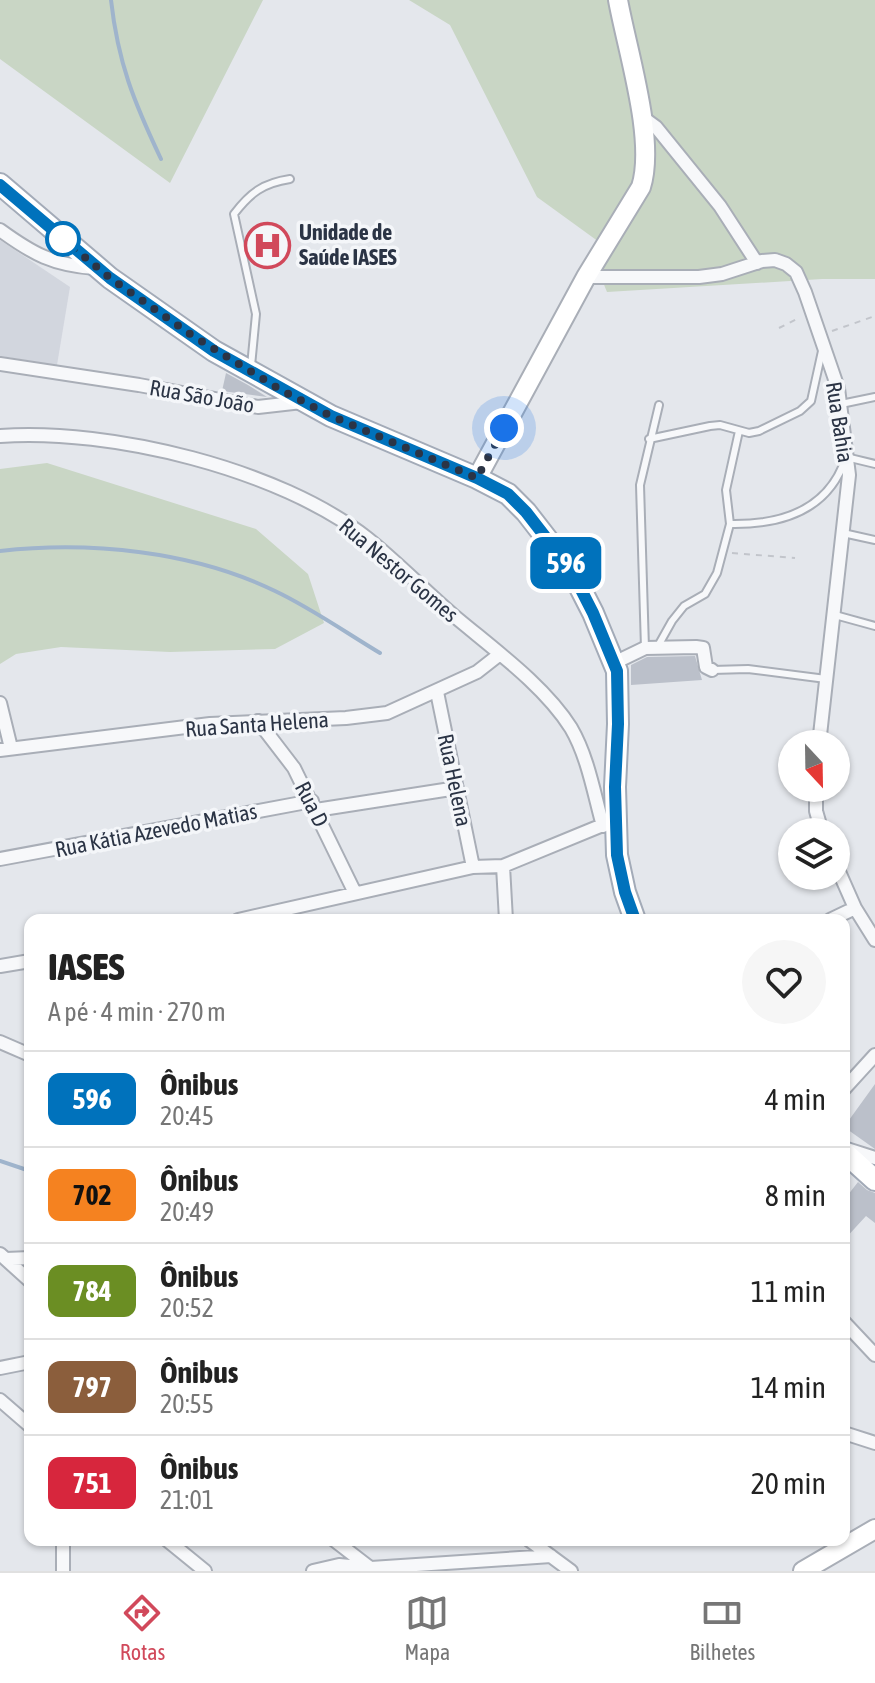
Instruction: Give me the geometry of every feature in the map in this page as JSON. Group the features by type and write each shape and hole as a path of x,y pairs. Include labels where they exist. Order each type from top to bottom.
{"main road":[{"path":"0,184 99,269 214,351 302,402"},
{"name":"Rua São João","path":"302,402 508,494 571,570 614,663 618,724 610,822 633,914"},
{"path":"850,1156 875,1180"}],"street":[{"path":"477,478 586,277 641,187 646,161 641,116 618,0"},
{"path":"641,116 656,127 720,206 757,263"},
{"path":"0,230 29,251 49,260 66,266 99,269"},
{"name":"Rua Bahia","path":"586,277 699,277 775,260 796,272 841,404 848,492 835,615 818,730"},
{"name":"Rua São João","path":"0,364 258,407 302,402"},
{"name":"Rua Nestor Gomes","path":"0,436 49,435 162,452 276,485 316,505 366,537 553,703 577,741 610,822"},
{"path":"614,663 652,647 703,648 706,667 712,670"},
{"name":"Rua Santa Helena","path":"6,749 258,721 378,715 397,710 477,672 500,654"},
{"name":"Rua Helena","path":"437,692 473,867"},
{"path":"0,703 6,749"},
{"name":"Rua D","path":"258,721 286,755 314,805 355,893"},
{"name":"Rua Kátia Azevedo Matias","path":"0,859 314,805 457,788"},
{"path":"264,914 473,867 503,866 610,822"},
{"path":"503,866 506,914"},
{"path":"847,890 875,940"},
{"path":"842,914 855,908"},
{"path":"0,966 24,962"},
{"path":"0,1042 24,1052"},
{"path":"850,1082 875,1055"},
{"path":"850,1152 875,1158"},
{"path":"3,1257 24,1258"},
{"path":"3,1257 24,1276"},
{"path":"850,1328 875,1355"},
{"path":"0,1368 24,1363"},
{"path":"0,1400 24,1421"},
{"path":"850,1435 875,1443"},
{"path":"850,1544 875,1529"},
{"path":"63,1546 63,1571"},
{"path":"174,1546 205,1571"},
{"path":"342,1546 373,1570"},
{"path":"537,1546 571,1571"},
{"path":"803,1571 846,1546"},
{"path":"313,1571 347,1565 373,1570 551,1556"}],"lane":[{"path":"250,372 256,314 234,214 249,194 270,182 290,179"},
{"path":"649,439 720,425 739,431 759,431 806,407 815,385 821,341"},
{"path":"841,404 875,397"},
{"path":"652,647 640,485 659,405"},
{"path":"652,647 684,606 705,594 717,573 730,524 726,490 739,431"},
{"path":"730,524 757,525 812,507 839,477 846,457 875,464"},
{"path":"843,533 875,540"},
{"path":"835,615 875,626"},
{"path":"712,670 748,669 826,679"}],"path":[{"path":"779,328 811,312"},
{"path":"821,341 875,316"},
{"path":"723,552 795,558"}],"shaded area":[{"path":"0,240 70,287 57,365 0,356"}],"green space":[{"path":"0,0 263,0 170,183 0,59"},
{"path":"409,0 875,0 875,279 822,279 607,292 596,265 606,247 537,197 450,25"},
{"path":"47,463 256,529 308,574 324,623 275,649 170,652 61,647 16,654 0,664 0,469"}],"building":[{"path":"226,373 248,385 267,397 222,391"},
{"path":"695,656 702,680 631,685 631,665 647,657"},
{"path":"875,1084 875,1149 850,1131 850,1119"},
{"path":"858,1182 875,1193 875,1223 866,1216 850,1233 850,1192"}],"waterway":[{"path":"111,0 128,82 161,159"},
{"path":"0,551 69,547 105,549 140,552 210,566 288,598 380,653"},
{"path":"0,1161 24,1169"}],"bus line":[{"name":"596","path":"0,185 110,278 214,351 331,416 477,478 508,494 526,512 571,570 617,671 617,855 633,914"}],"place":[{"name":"Unidade de Saúde IASES","path":"268,245"}],"route":[{"path":"63,239 110,278 214,351 302,402 380,437 477,478 504,428"}]}
